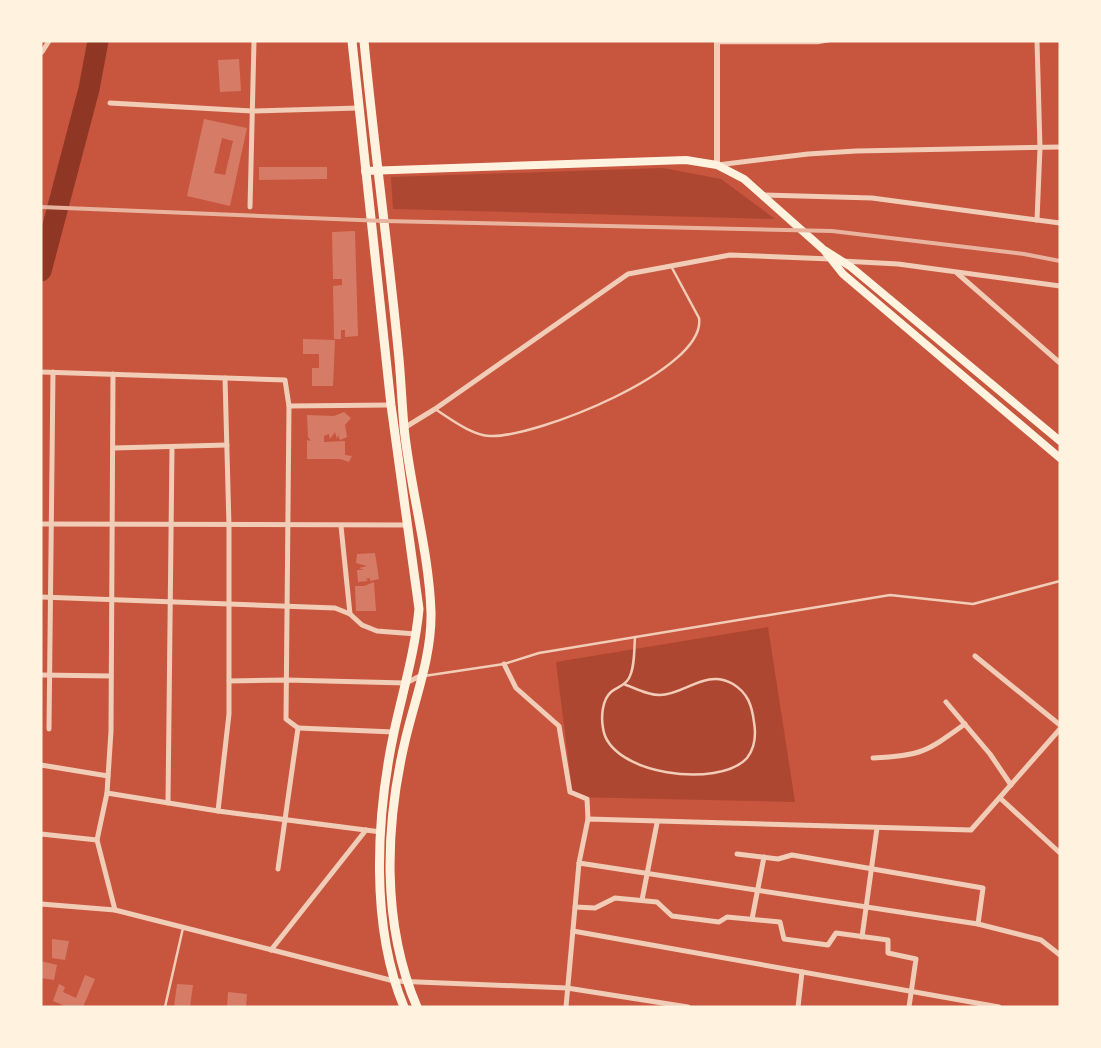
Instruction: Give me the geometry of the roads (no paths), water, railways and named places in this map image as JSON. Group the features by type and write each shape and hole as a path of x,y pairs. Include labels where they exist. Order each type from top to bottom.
{"main road":[{"path":"352,41 391,405 419,609 417,634 394,732 381,832 382,903 385,941 394,982 404,1007"},
{"path":"364,41 376,170 399,360 404,428 431,612 426,660 420,676 402,753 392,812 390,884 394,926 406,981 417,1007"},
{"path":"365,171 686,160 717,166 744,179 764,195 824,250 844,261 1059,440"},
{"path":"824,250 843,274 1060,458"}],"street":[{"path":"42,52 49,41"},
{"path":"250,207 254,41"},
{"path":"1036,41 1040,148 1037,220"},
{"path":"717,42 717,166 846,151 1060,147"},
{"path":"110,103 252,110 359,108"},
{"path":"764,195 872,198 1060,223"},
{"path":"404,428 435,410 628,274 730,256 830,259 898,264 1060,286"},
{"path":"956,272 1060,364"},
{"path":"41,372 285,380 289,406 286,719 298,728 394,732"},
{"path":"50,729 53,372"},
{"path":"113,374 112,600 108,776 107,793 97,840 116,910"},
{"path":"218,811 229,714 229,526 225,378"},
{"path":"289,406 391,405"},
{"path":"1049,449 1059,440"},
{"path":"113,448 227,446"},
{"path":"168,803 172,447"},
{"path":"41,524 407,525"},
{"path":"341,526 350,614"},
{"path":"41,597 335,608 350,614 362,625 377,631 417,634"},
{"path":"975,656 1060,725"},
{"path":"504,664 516,688 558,726 570,792 587,799 588,819 579,863 566,1007"},
{"path":"41,675 111,676"},
{"path":"229,681 286,680 406,683 420,676"},
{"path":"946,702 1011,785"},
{"path":"873,758 904,757 929,750 965,724"},
{"path":"278,869 298,728"},
{"path":"588,819 657,823 971,830 1060,729"},
{"path":"41,766 108,776"},
{"path":"107,793 218,811 285,818 381,832"},
{"path":"1000,798 1060,854"},
{"path":"642,900 657,823"},
{"path":"862,937 877,828"},
{"path":"271,950 366,830"},
{"path":"41,834 97,840"},
{"path":"737,854 778,859 792,855 983,888 978,924"},
{"path":"752,919 764,857"},
{"path":"579,863 978,924 1041,940 1060,955"},
{"path":"575,907 595,908 615,898 642,900 657,902 672,916 719,922 727,917 780,922 784,939 828,945 836,934 888,940 888,953 916,959 908,1007"},
{"path":"41,904 116,910 394,982 567,988 688,1007"},
{"path":"573,931 999,1007"},
{"path":"798,1007 802,972"}],"lane":[{"path":"717,42 818,44 829,41"},
{"path":"435,410 473,431 490,436 545,426 617,397 663,368 696,337 700,327 699,318 671,266"},
{"path":"420,676 504,664 539,653 890,595 973,604 1060,582"},
{"path":"624,684 649,694 662,695 711,679 732,683 743,692 752,704 755,727 754,743 748,757 738,765 723,771 701,774 677,773 650,768 626,759 615,752 603,729 605,700 610,692 624,684 632,668 635,637"},
{"path":"165,1007 184,927"}],"waterway":[{"path":"41,271 89,89 98,41"}],"railway":[{"path":"41,207 384,221 832,231 1024,254 1060,261"}]}
